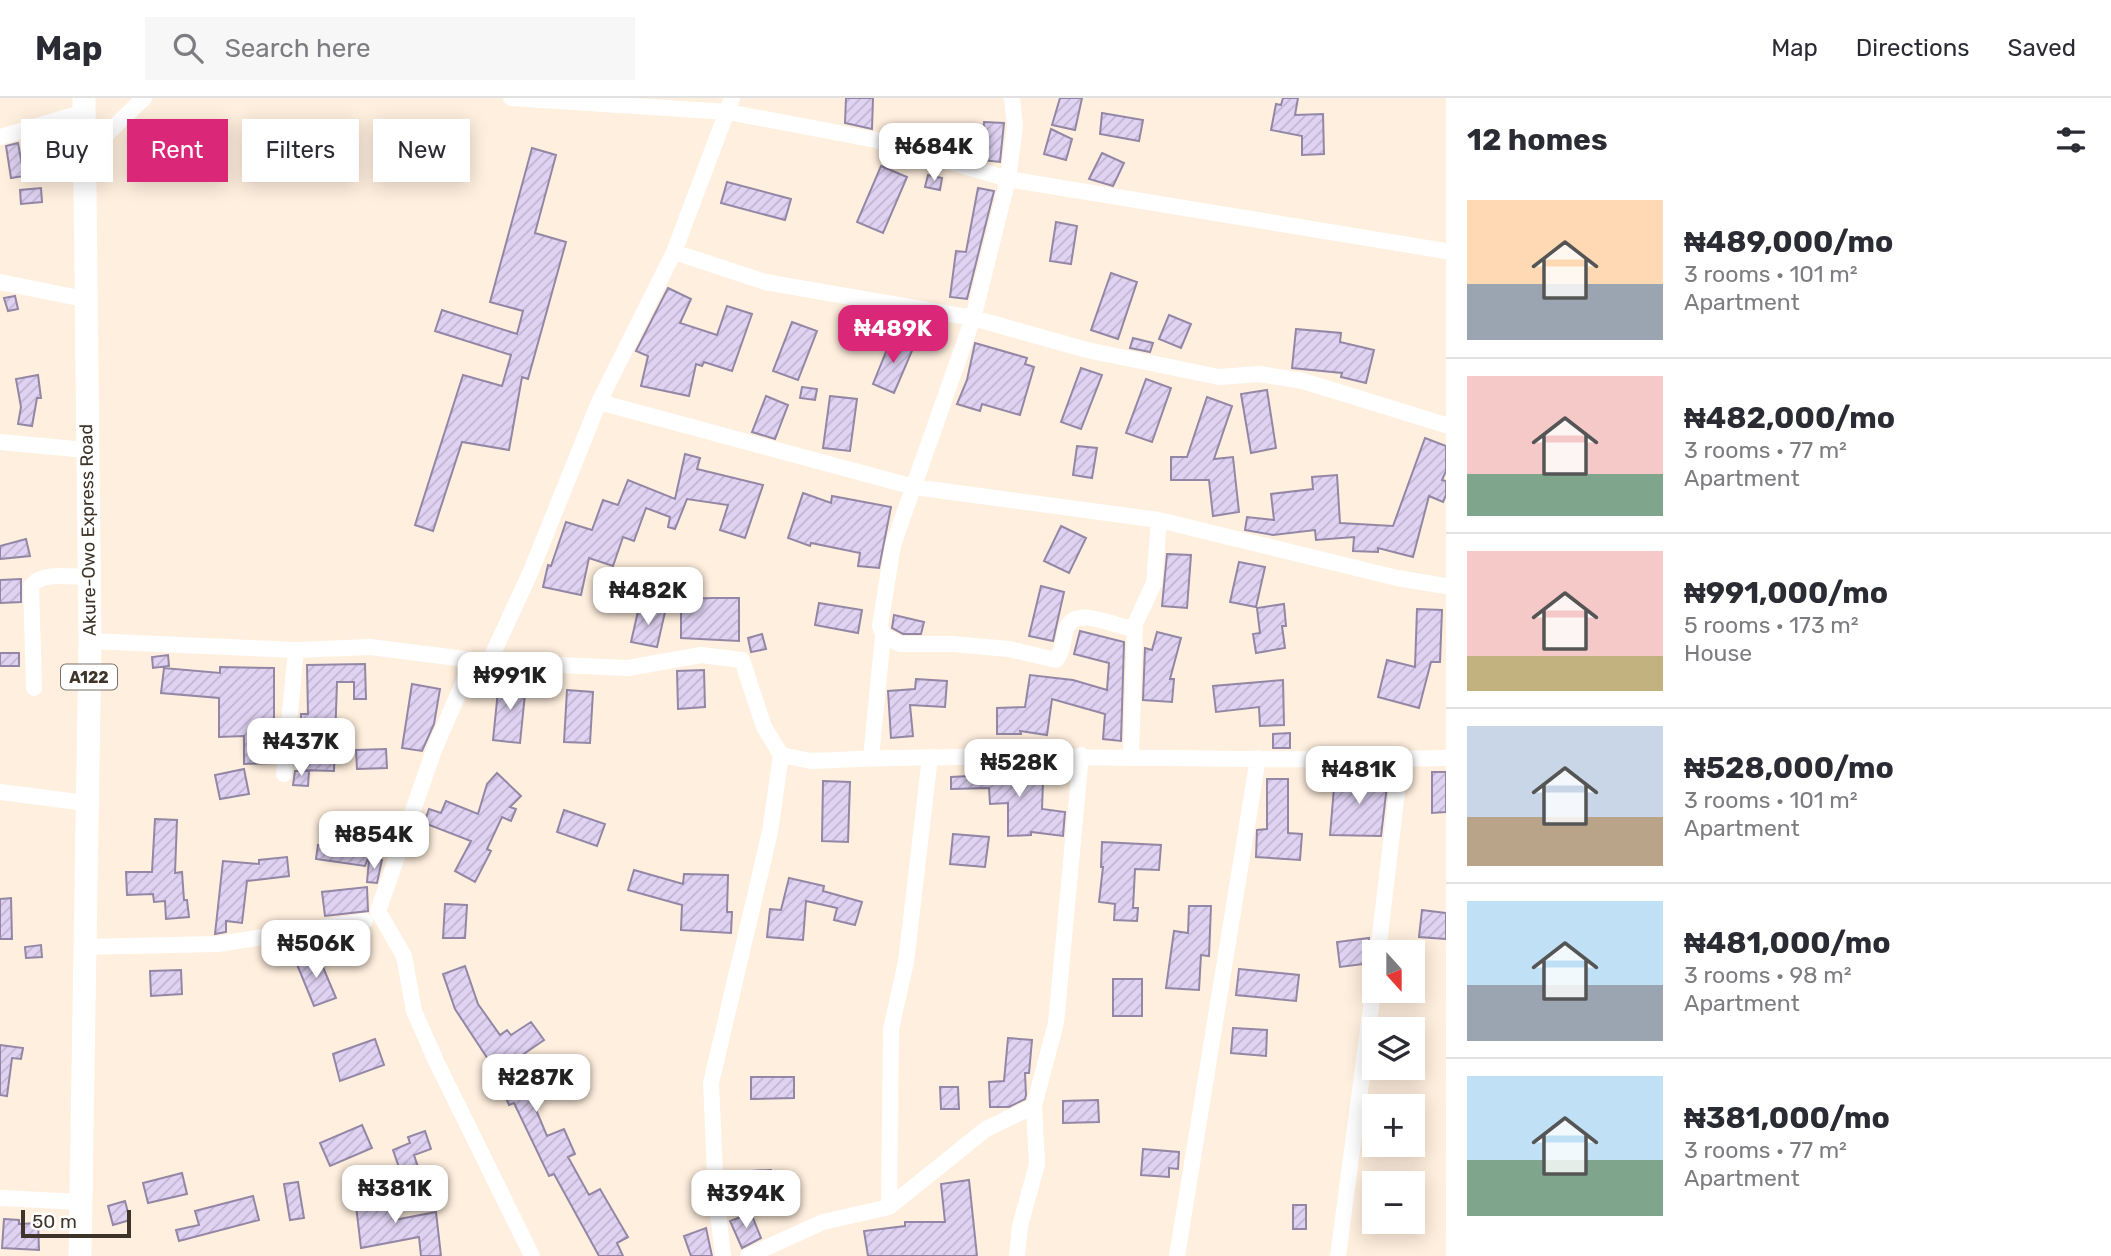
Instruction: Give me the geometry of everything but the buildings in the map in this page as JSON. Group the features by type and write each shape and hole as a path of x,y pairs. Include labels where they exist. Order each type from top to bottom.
{"highway":[{"name":"Akure-Owo Express Road","path":"80,1256 90,642 84,299 85,182"}],"street":[{"path":"113,126 144,98"},
{"path":"511,98 730,105 876,140 1008,178 1446,251"},
{"path":"871,758 883,635 880,626 893,545 973,318 1008,178 1015,126 1012,98"},
{"path":"0,137 84,105"},
{"path":"532,1256 414,1012 404,956 378,911 434,750 531,571 599,402 674,252 730,105"},
{"path":"674,252 765,282 973,318 1087,350 1219,377 1259,374 1303,381 1446,425"},
{"path":"0,282 84,299"},
{"path":"599,402 914,487 1160,520 1397,578 1446,586"},
{"path":"0,442 86,450"},
{"path":"1131,758 1135,624 1154,583 1160,520"},
{"path":"34,688 31,586 36,579 45,577 89,577"},
{"path":"883,635 900,644 952,644 1009,649 1050,661 1060,656 1067,624 1073,618 1082,617 1129,628 1135,624"},
{"path":"90,642 296,650 370,647 481,661 628,668 701,655 742,660 764,727 781,755 770,832 711,1083 715,1182 723,1256"},
{"path":"284,774 296,650"},
{"path":"781,755 811,761 1081,755 1131,758 1446,758"},
{"path":"1017,1256 1020,1226 1037,1164 1034,1106 1056,1023 1081,755"},
{"path":"889,1207 891,1029 906,962 930,757"},
{"path":"1177,1256 1258,758"},
{"path":"1379,940 1401,758"},
{"path":"0,792 86,803"},
{"path":"84,947 218,944 365,921"},
{"path":"1339,1256 1372,1003"},
{"path":"748,1256 823,1222 889,1207 986,1129 1034,1106"},
{"path":"0,1198 81,1202"}]}
